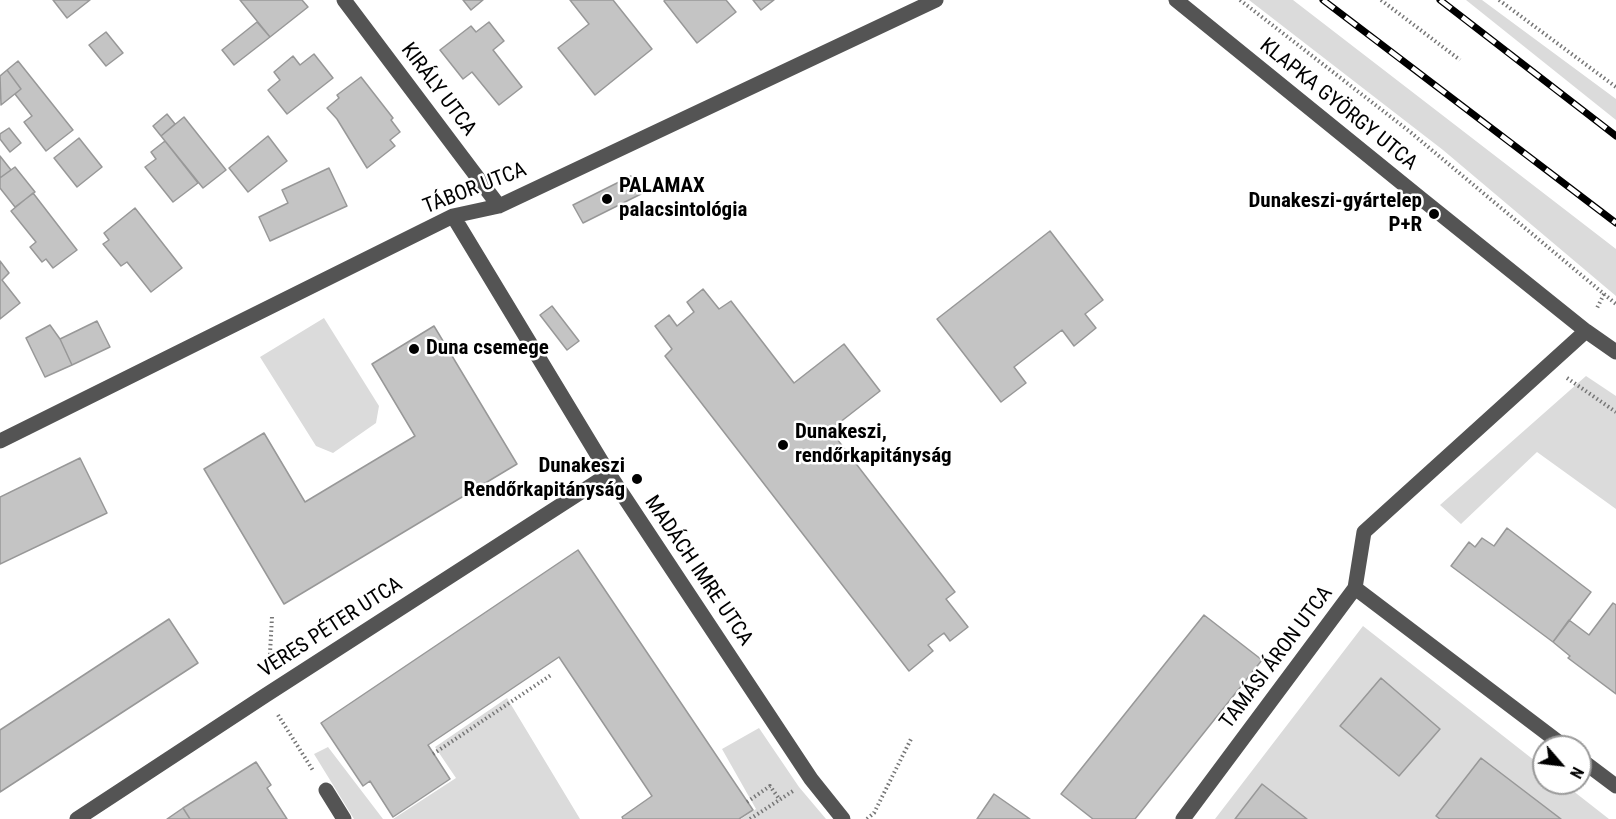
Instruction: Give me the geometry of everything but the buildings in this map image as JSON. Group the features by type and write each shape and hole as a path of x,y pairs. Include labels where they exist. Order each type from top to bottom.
{"street":[{"name":"KIRÁLY UTCA","path":"344,0 499,206"},
{"name":"TÁBOR UTCA","path":"0,441 453,216 499,206 936,0"},
{"name":"KLAPKA GYÖRGY UTCA","path":"1176,0 1586,331 1616,352"},
{"name":"MADÁCH IMRE UTCA","path":"453,216 609,474 811,779 843,819"},
{"path":"1355,588 1364,532 1586,331"},
{"name":"VERES PÉTER UTCA","path":"77,819 609,474"},
{"name":"TAMÁSI ÁRON UTCA","path":"1183,819 1355,588 1549,735"},
{"path":"1592,768 1616,786"},
{"path":"326,790 344,819"}],"path":[{"path":"1240,0 1409,131 1616,304"},
{"path":"1381,0 1460,60"},
{"path":"1499,0 1616,87"},
{"path":"1586,331 1604,294"},
{"path":"1548,365 1616,412"},
{"path":"272,618 270,653 279,672 266,695 326,790"},
{"path":"433,754 551,675"},
{"path":"867,819 874,813 911,739"},
{"path":"750,819 811,779"},
{"path":"747,802 770,786 780,800"}],"shaded area":[{"path":"1249,0 1293,0 1616,249 1616,296 1443,150"},
{"path":"1466,0 1482,0 1616,99 1616,120"},
{"path":"324,318 379,406 376,423 333,453 316,446 260,357"},
{"path":"1586,376 1616,396 1616,509 1537,452 1461,524 1440,505"},
{"path":"1363,626 1532,759 1532,795 1578,795 1609,819 1215,819"},
{"path":"507,698 580,819 393,819 456,778 435,747"},
{"path":"759,728 799,787 826,819 741,819 756,809 722,749"},
{"path":"328,747 383,819 354,819 314,754"}],"railway":[{"path":"1323,0 1616,223"},
{"path":"1440,0 1616,136"}],"place":[{"name":"PALAMAX palacsintológia","path":"607,199"},
{"name":"Dunakeszi-gyártelep P+R","path":"1434,214"},
{"name":"Duna csemege","path":"414,349"},
{"name":"Dunakeszi, rendőrkapitányság","path":"783,445"},
{"name":"Dunakeszi Rendőrkapitányság","path":"637,479"}]}
